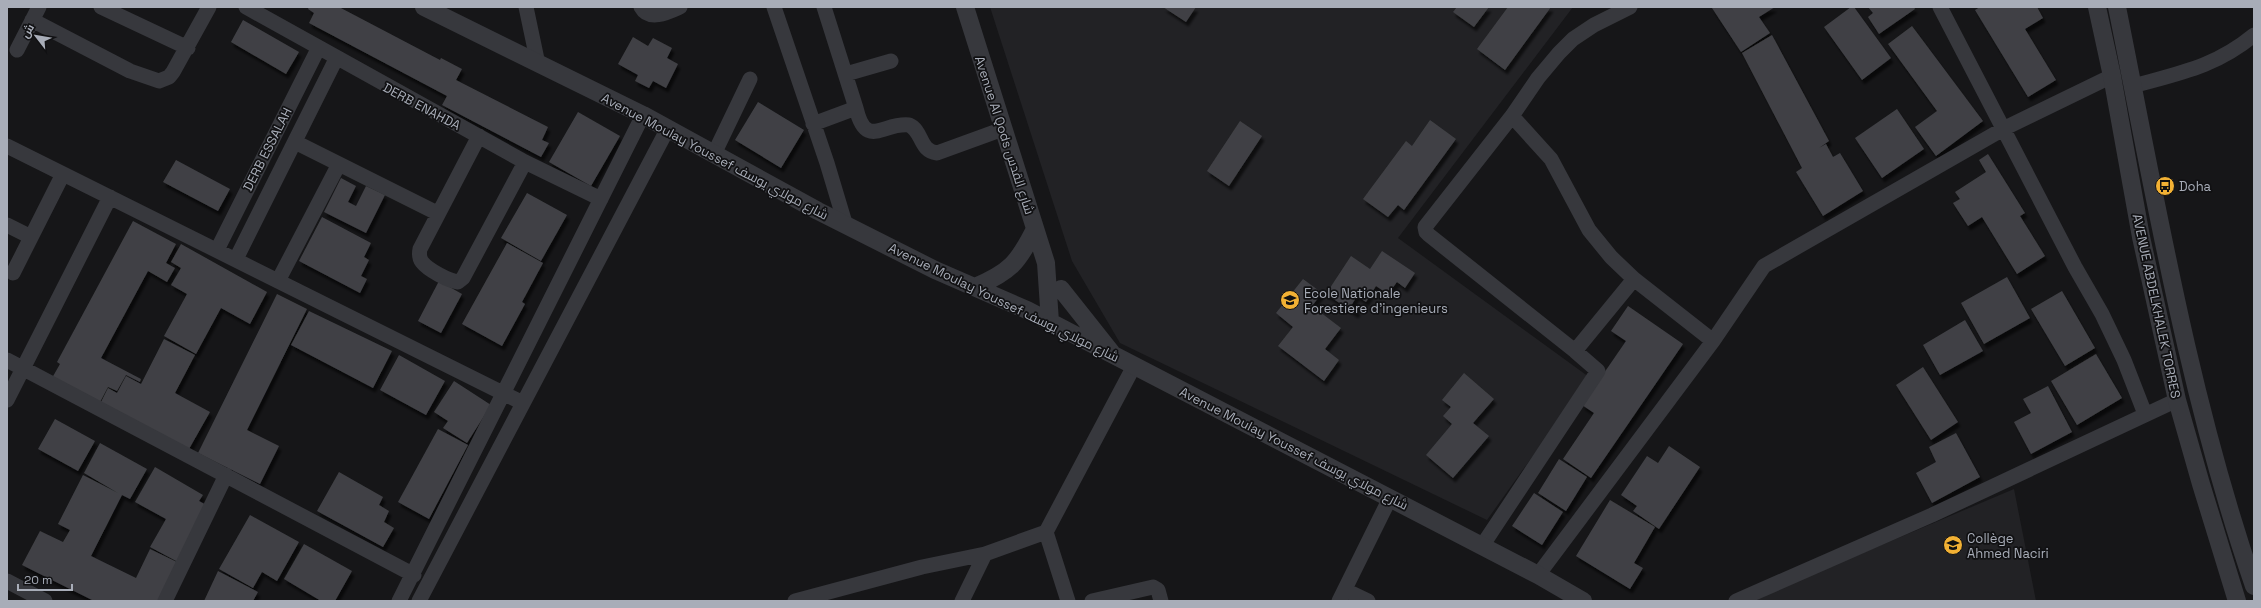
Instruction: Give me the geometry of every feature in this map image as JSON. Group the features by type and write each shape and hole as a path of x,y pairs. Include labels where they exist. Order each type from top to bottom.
{"street":[{"path":"101,7 188,48"},
{"path":"17,50 36,13 130,71 159,81 169,77 173,72 188,48 209,7"},
{"name":"DERB ENAHDA","path":"246,7 318,49 525,162 601,199"},
{"name":"Avenue Moulay Youssef شارع مولاي يوسف","path":"424,7 642,115 935,270 975,287 1076,335 1538,575 1583,601"},
{"path":"526,7 538,64"},
{"path":"641,7 644,12 652,15 670,12 680,7"},
{"path":"774,7 827,163 844,223"},
{"name":"Avenue Al Qods شارع القدس","path":"965,7 1046,263 1061,289 1076,335"},
{"path":"1482,546 1596,376 1596,369 1426,232 1427,224 1512,116 1538,78 1573,39 1594,25 1630,7"},
{"path":"1940,7 2005,128 2075,267 2102,314 2124,360 2145,414"},
{"name":"AVENUE ABDELKHALEK TORRES","path":"2097,7 2112,76 2141,237 2177,400 2237,601"},
{"name":"AVENUE ABDELKHALEK TORRES","path":"2117,7 2172,284 2193,374 2217,462 2254,586"},
{"path":"829,8 860,123 867,130 875,132 909,125 915,129 925,148 930,152 937,153 1003,129"},
{"path":"2133,86 2208,65 2238,49 2254,35"},
{"name":"DERB ESSALAH","path":"217,250 318,49"},
{"name":"DERB ESSALAH","path":"236,259 336,59"},
{"path":"846,74 891,61"},
{"path":"1538,575 1713,341 1764,266 2005,128 2112,76"},
{"path":"714,154 750,80"},
{"path":"813,124 856,108"},
{"path":"399,601 414,575 505,393 642,115"},
{"path":"1512,116 1552,159 1589,230 1600,245 1634,279 1713,341"},
{"path":"419,601 668,130"},
{"path":"479,136 437,213 420,249 421,261 452,281 458,282 462,278 525,162"},
{"path":"295,142 437,213"},
{"path":"7,146 523,402"},
{"path":"278,281 339,164"},
{"path":"13,273 63,174"},
{"path":"7,400 110,197"},
{"path":"7,225 31,237"},
{"path":"975,287 1008,271 1025,249 1035,230"},
{"name":"Avenue Al Qods شارع القدس","path":"1046,263 1050,322"},
{"path":"1575,351 1634,279"},
{"path":"1061,289 1114,356"},
{"path":"7,360 414,575"},
{"path":"795,601 922,567 985,554 1046,532 1134,366"},
{"path":"1736,601 1932,515 2177,400"},
{"path":"165,601 226,475"},
{"path":"1368,601 1342,595 1390,498"},
{"path":"1046,532 1068,601"},
{"path":"962,601 985,554"},
{"path":"7,581 45,601"},
{"path":"1092,601 1153,587 1158,590 1161,601"}],"shaded area":[{"name":"Ecole Nationale Forestiere d'ingenieurs","path":"990,7 1573,7 1398,238 1589,377 1487,520 1120,343 1072,261"},
{"name":"Collège Ahmed Naciri","path":"2014,489 2036,601 1749,601"}],"building":[{"path":"309,7 339,7 440,60 441,58 462,69 456,80 548,127 542,140 549,143 541,157 442,105 447,96 309,23 314,13 308,9"},
{"path":"1163,7 1196,7 1186,22"},
{"path":"1457,7 1489,7 1474,27 1453,12"},
{"path":"1508,7 1551,7 1505,70 1477,49"},
{"path":"1775,7 1759,17 1770,33 1741,52 1712,8"},
{"path":"1851,7 1854,7 1891,58 1862,80 1824,27"},
{"path":"1868,7 1914,7 1915,9 1879,34 1868,17 1873,13"},
{"path":"1980,7 2037,7 2043,18 2025,29 2056,80 2028,97 1975,10"},
{"path":"243,20 299,52 286,74 231,42"},
{"path":"1912,26 1983,121 1936,156 1915,127 1937,111 1888,44"},
{"path":"1772,35 1829,141 1819,148 1826,144 1833,157 1840,153 1863,191 1823,216 1796,172 1802,168 1742,53"},
{"path":"633,37 648,46 653,38 672,48 667,58 678,64 666,88 653,81 649,88 635,81 638,75 618,64"},
{"path":"758,102 804,130 781,168 735,140"},
{"path":"1897,109 1924,149 1882,178 1855,138"},
{"path":"578,112 620,136 591,186 549,162"},
{"path":"1430,120 1456,139 1404,210 1398,205 1388,217 1363,199 1406,141 1412,146"},
{"path":"1240,121 1262,136 1229,186 1207,171"},
{"path":"1988,154 2025,213 2020,216 2045,256 2017,274 1982,217 1968,226 1953,203 1960,199 1955,192 1986,172 1979,160"},
{"path":"176,160 230,189 218,211 163,182"},
{"path":"341,178 356,186 348,202 356,206 366,186 385,195 366,233 324,212"},
{"path":"527,193 567,215 541,261 501,238"},
{"path":"322,217 371,243 364,257 369,260 361,276 367,279 360,293 299,261"},
{"path":"133,221 176,244 166,263 175,268 167,282 148,271 101,358 141,379 140,382 126,375 117,391 108,387 99,404 52,378 60,364 57,362"},
{"path":"507,243 543,263 522,302 525,304 502,346 462,324"},
{"path":"181,244 267,292 250,324 221,308 196,354 164,336 187,294 171,285 181,268 171,262"},
{"path":"1382,251 1415,273 1405,288 1397,282 1388,294 1376,286 1366,302 1357,296 1351,306 1358,310 1356,314 1326,294 1351,256 1370,269"},
{"path":"2007,277 2030,318 1984,344 1961,303"},
{"path":"1303,279 1322,293 1312,306 1341,328 1325,349 1339,360 1324,381 1278,346 1293,327 1276,313"},
{"path":"439,281 462,294 441,333 418,321"},
{"path":"2062,291 2095,348 2065,366 2031,309"},
{"path":"277,294 307,309 247,430 279,446 260,484 198,453"},
{"path":"1628,306 1683,344 1591,478 1563,459 1594,413 1582,405 1626,341 1611,331"},
{"path":"309,311 392,351 373,388 291,345"},
{"path":"1965,320 1983,351 1940,375 1923,345"},
{"path":"164,339 195,355 175,393 210,412 189,449 101,402 108,388 117,393 126,376 141,384"},
{"path":"2096,354 2122,398 2077,425 2051,381"},
{"path":"399,355 445,381 426,415 380,390"},
{"path":"1923,367 1958,422 1931,440 1896,385"},
{"path":"1464,373 1494,399 1473,423 1489,436 1453,478 1426,455 1452,424 1443,416 1451,407 1442,400"},
{"path":"454,381 491,405 467,443 443,428 448,421 434,412"},
{"path":"2048,386 2072,432 2031,454 2014,422 2031,413 2023,399"},
{"path":"55,419 95,441 78,471 38,449"},
{"path":"438,429 468,445 429,519 398,502"},
{"path":"1956,433 1980,477 1932,503 1916,473 1936,462 1929,447"},
{"path":"100,443 147,469 130,499 122,495 91,556 136,578 150,549 181,564 162,601 94,601 22,565 40,531 63,542 70,530 58,524 83,475 118,493 84,473"},
{"path":"1669,446 1700,467 1659,529 1633,511 1637,506 1621,495 1647,456 1658,463"},
{"path":"1559,459 1587,477 1566,511 1538,493"},
{"path":"155,467 203,495 199,501 210,507 178,562 150,547 166,519 135,502"},
{"path":"339,472 383,497 379,505 389,511 384,522 394,528 383,547 317,511"},
{"path":"1534,493 1563,512 1542,545 1512,526"},
{"path":"1610,500 1655,527 1634,563 1643,568 1630,589 1576,556"},
{"path":"250,515 299,542 277,581 262,572 253,588 219,569"},
{"path":"304,544 352,571 335,601 321,601 284,579"},
{"path":"218,571 258,592 253,601 204,601"}],"place":[{"name":"Doha","path":"2165,186"},
{"name":"Ecole Nationale Forestiere d'ingenieurs","path":"1290,300"},
{"name":"Collège Ahmed Naciri","path":"1953,545"}]}
